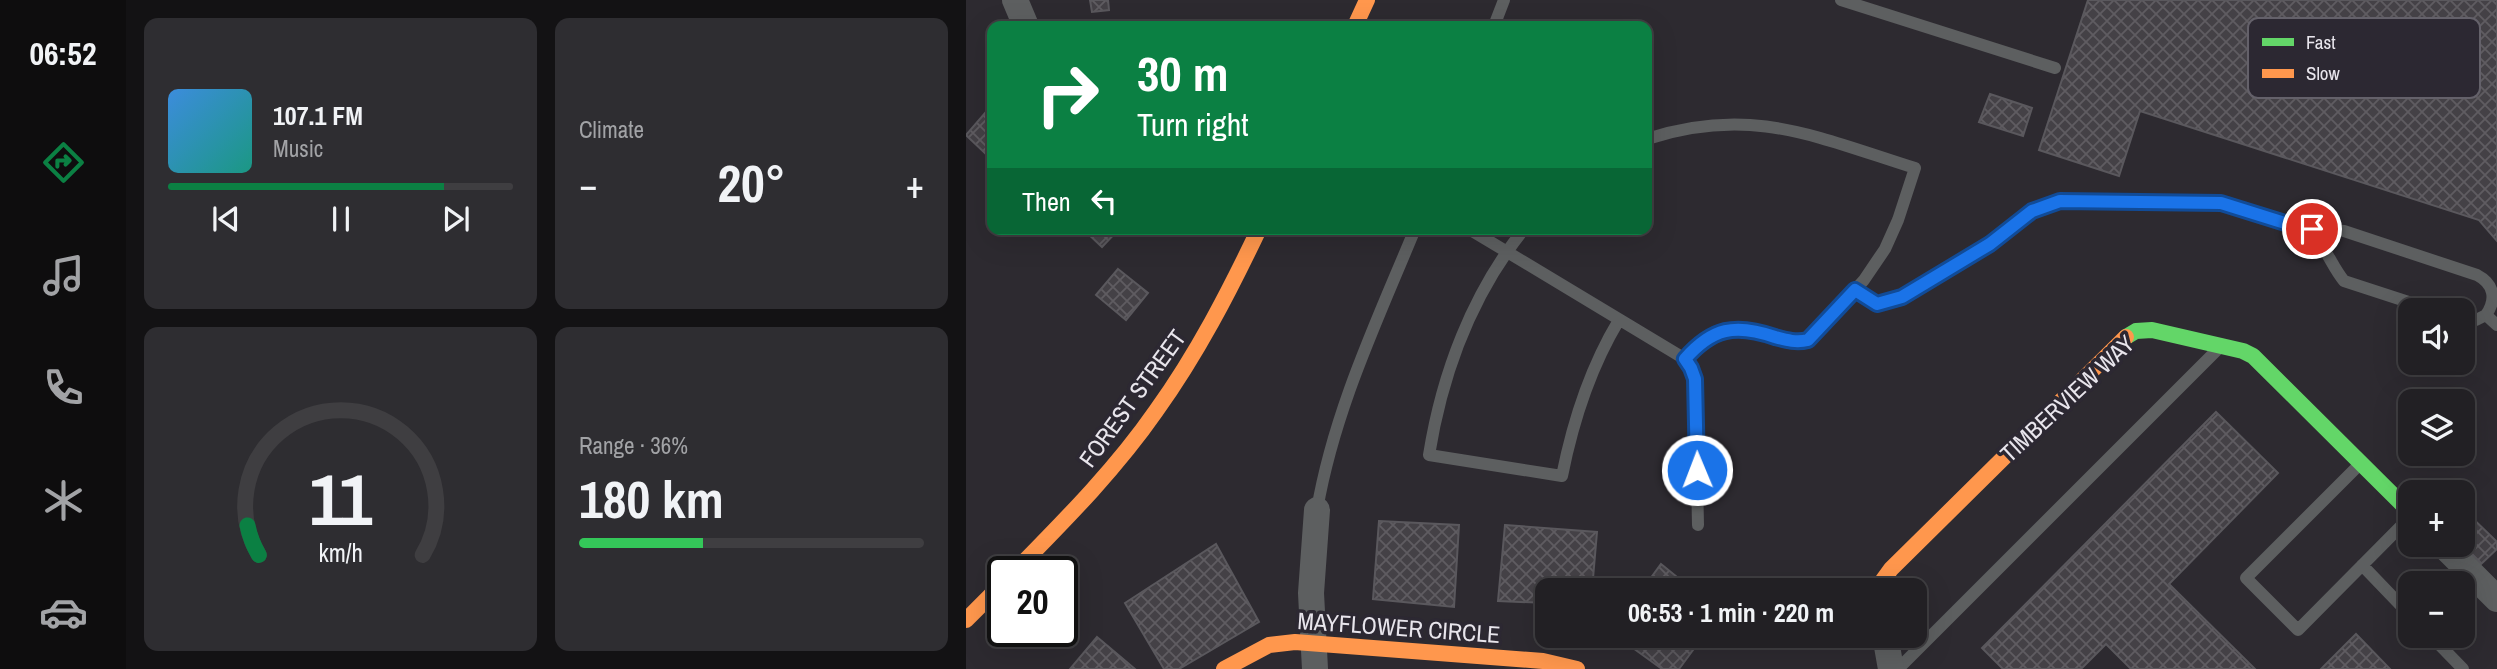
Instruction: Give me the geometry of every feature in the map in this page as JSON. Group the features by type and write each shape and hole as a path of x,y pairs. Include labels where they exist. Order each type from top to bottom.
{"street":[{"path":"1015,0 1025,21"},
{"path":"1357,21 1367,0"},
{"name":"FOREST STREET","path":"1029,556 1097,486 1158,410 1210,327 1251,235"},
{"name":"TIMBERVIEW WAY","path":"1884,578 2131,334 2141,330 2152,330 2248,353 2259,360 2398,502"},
{"path":"1314,656 1311,578 1317,510"},
{"path":"2455,557 2497,599"},
{"path":"966,620 987,599"},
{"name":"MAYFLOWER CIRCLE","path":"1224,669 1269,645 1289,642 1314,656 1543,661 1577,669"},
{"path":"1887,648 1891,669"}],"lane":[{"path":"1496,21 1504,0"},
{"path":"1841,0 2055,68"},
{"path":"1652,138 1713,124 1760,124 1803,133 1915,168 1890,239 1872,269 1808,340 1797,342 1755,331 1730,330 1707,337 1685,359"},
{"path":"1855,290 1877,304 1896,300 1990,244 2032,211 2060,201 2221,203 2301,228 2344,231 2477,275 2486,281 2493,291 2493,301 2486,315 2475,320"},
{"path":"2301,228 2323,245 2344,281 2398,299"},
{"path":"1317,510 1330,448 1350,388 1413,235"},
{"path":"1479,235 1685,359 1695,379 1698,525"},
{"path":"1520,235 1477,305 1451,363 1429,455 1562,476 1581,402 1604,347 1619,320"},
{"path":"2486,315 2497,325"},
{"path":"1898,669 2220,346"},
{"path":"2361,463 2246,578 2298,630 2398,528"},
{"path":"2362,565 2398,602"},
{"path":"2443,648 2463,669"}],"building":[{"path":"1090,0 1108,0 1109,10 1092,12"},
{"path":"2088,0 2497,0 2497,241 2479,220 2140,111 2119,176 2039,150"},
{"path":"1990,94 2032,108 2023,136 1979,122"},
{"path":"987,111 987,155 966,135"},
{"path":"1089,235 1113,235 1102,247"},
{"path":"1118,269 1148,293 1126,320 1096,295"},
{"path":"2216,412 2278,473 2169,584 2255,669 2131,669 2106,644 2081,669 2003,669 1982,648"},
{"path":"1379,521 1459,525 1454,607 1373,599"},
{"path":"2475,521 2497,542 2497,549 2481,564 2474,557"},
{"path":"1505,525 1597,532 1593,578 1535,578 1535,603 1498,601"},
{"path":"1216,544 1259,622 1179,669 1164,669 1125,603"},
{"path":"1661,564 1678,578 1651,578"},
{"path":"2356,634 2390,669 2321,669"},
{"path":"1097,637 1135,669 1070,669"},
{"path":"1633,648 1694,648 1679,669 1662,669"}],"traffic: fast":[{"path":"2126,337 2136,331 2152,330 2243,351 2253,356 2398,500"}],"traffic: slow":[{"path":"1357,21 1367,0"},
{"path":"1029,556 1106,474 1156,411 1212,322 1256,235"},
{"path":"1884,578 2126,337"},
{"path":"966,620 987,599"},
{"path":"1224,669 1269,645 1295,642 1543,661 1577,669"}],"route":[{"path":"1697,470 1695,379 1685,359 1707,337 1738,329 1790,341 1808,340 1855,290 1877,304 1896,300 1990,244 2045,204 2068,200 2221,203 2312,229"}]}
